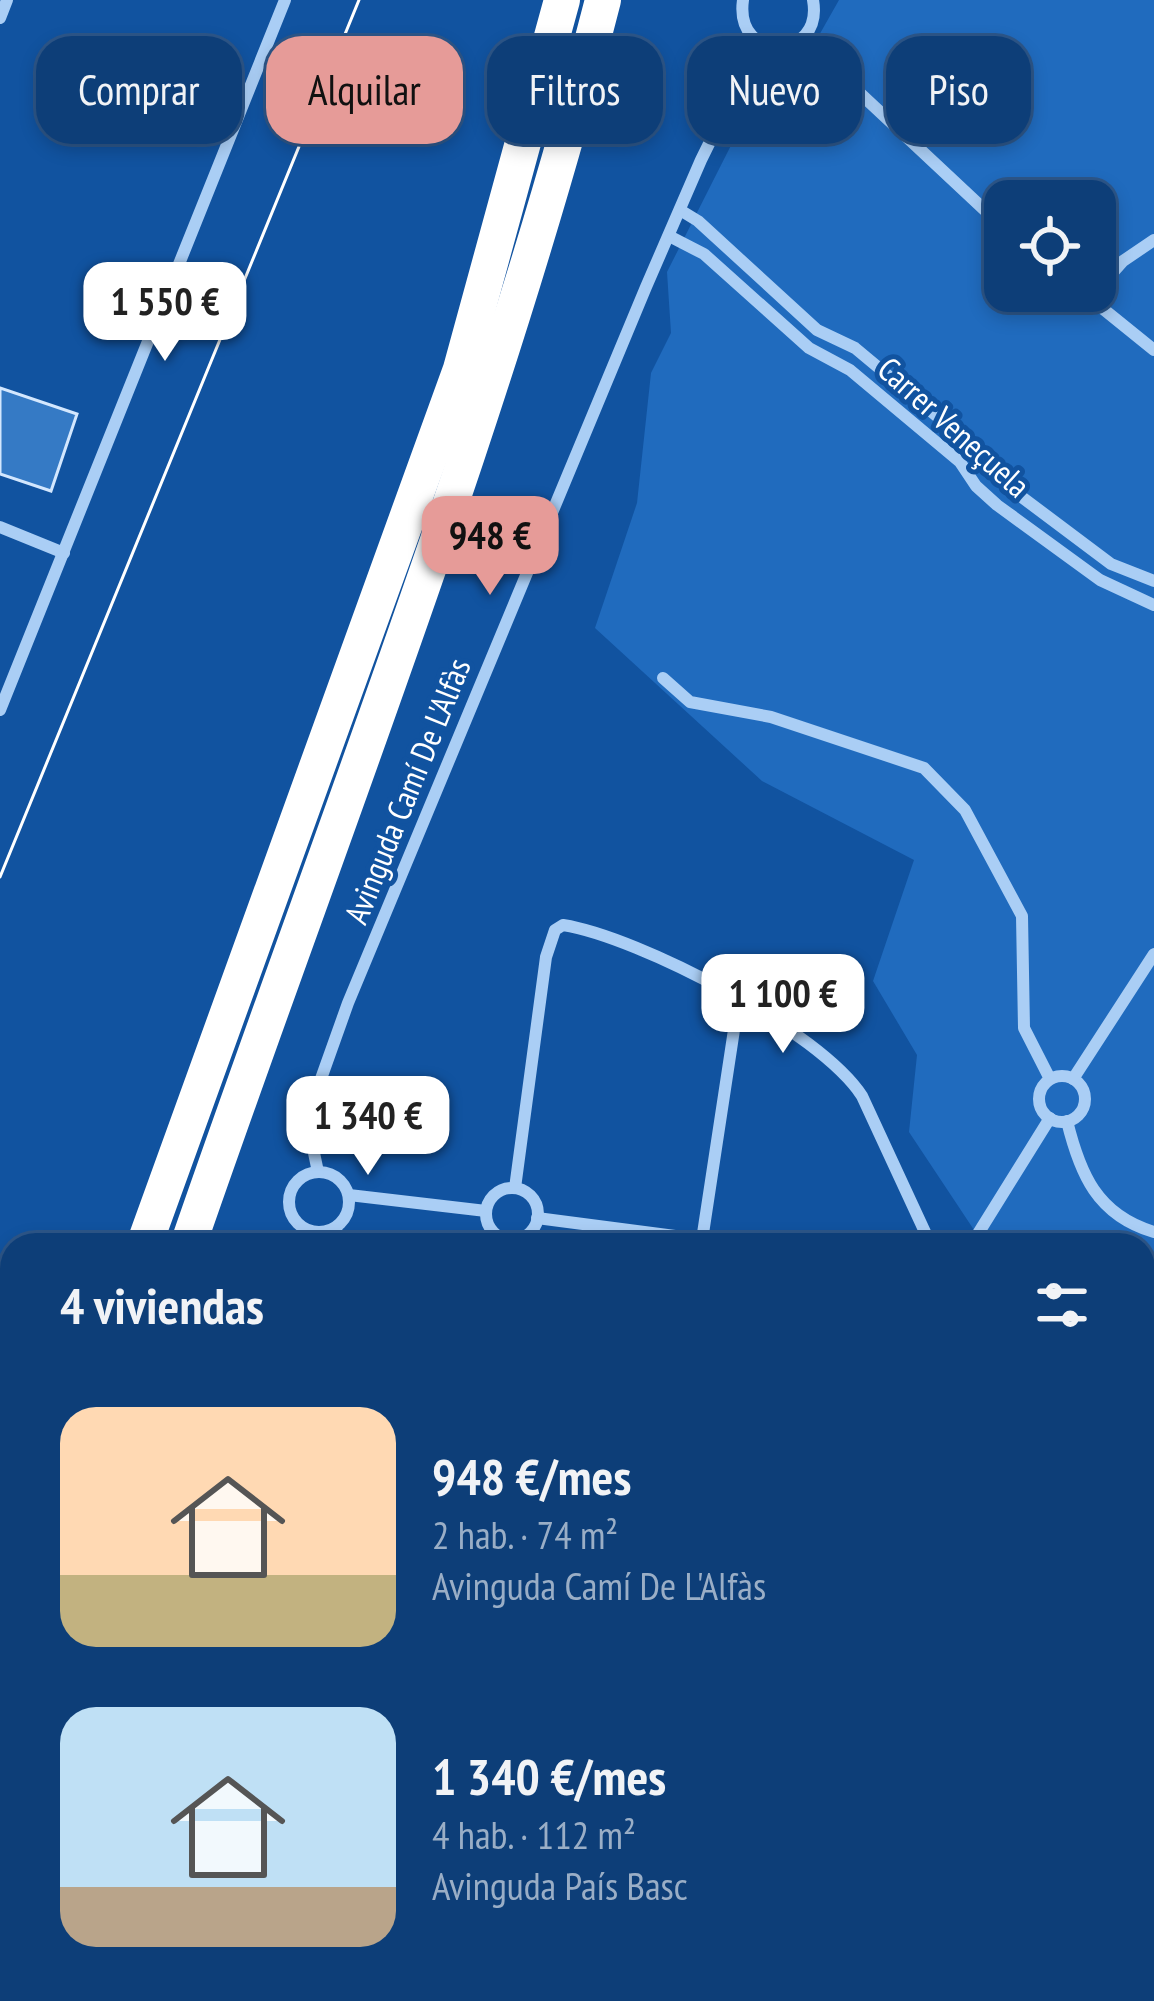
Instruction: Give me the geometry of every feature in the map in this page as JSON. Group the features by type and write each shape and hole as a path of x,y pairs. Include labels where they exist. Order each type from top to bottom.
{"highway":[{"path":"149,1233 461,369 562,0"},
{"path":"192,1233 429,575 506,344 602,0"}],"street":[{"path":"0,18 7,0"},
{"path":"0,710 285,0"},
{"path":"743,0 744,25 754,36"},
{"path":"804,36 814,20 814,0"},
{"path":"862,95 984,209"},
{"name":"Avinguda Camí De L'Alfàs","path":"318,1172 309,1129 324,1064 551,511 711,144"},
{"name":"Carrer Veneçuela","path":"680,210 817,330 855,348 969,443 999,481 1111,564 1154,581"},
{"name":"Carrer Veneçuela","path":"669,236 704,254 809,348 850,370 960,462 997,505 1100,580 1154,605"},
{"path":"1116,268 1154,240"},
{"path":"1107,312 1154,350"},
{"path":"0,527 64,554"},
{"path":"663,678 690,702 771,717 923,768 951,796 964,810 1022,916 1023,1020 1031,1047 1050,1079"},
{"path":"515,1188 550,940 562,925 666,961 739,997 856,1087 925,1233"},
{"path":"1073,1079 1154,954"},
{"path":"703,1233 739,997"},
{"path":"1062,1076 1073,1079 1081,1086 1084,1100 1078,1114 1067,1121 1050,1118 1039,1101 1042,1086 1062,1076"},
{"path":"978,1233 1050,1118"},
{"path":"1067,1121 1090,1189 1121,1219 1154,1232"},
{"path":"318,1172 337,1177 349,1195 348,1213 335,1228 316,1233 292,1216 289,1196 293,1187 299,1179 318,1172"},
{"path":"496,1233 486,1211 499,1190 515,1188 531,1196 537,1218 529,1233"},
{"path":"349,1195 486,1211"},
{"path":"537,1218 650,1233"},
{"path":"335,1228 337,1233"}],"shaded area":[{"path":"839,0 1154,0 1154,1233 976,1233 909,1132 917,1055 873,981 914,860 762,781 595,628 637,503 651,373 671,333 667,272 732,144 862,144 862,36 819,36"}],"building":[{"path":"0,388 77,414 51,491 0,474"}],"tram line":[{"path":"0,877 359,0"}]}
